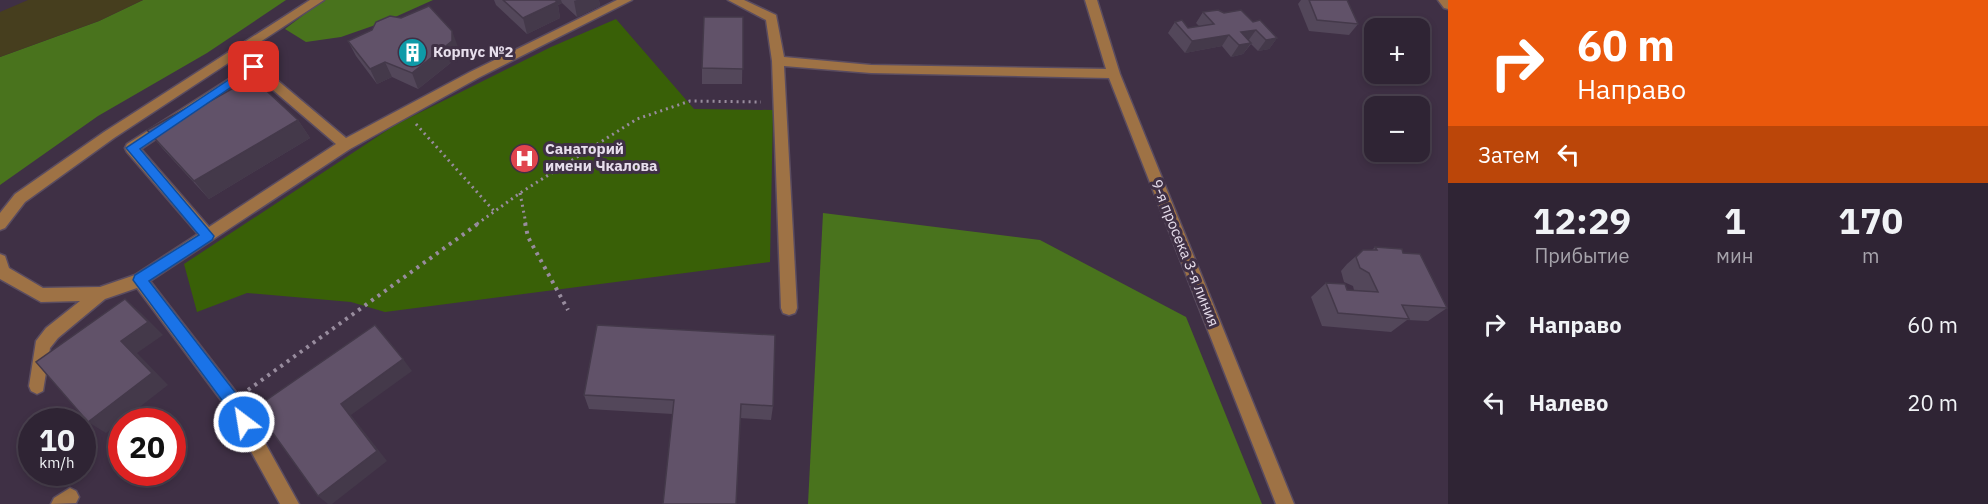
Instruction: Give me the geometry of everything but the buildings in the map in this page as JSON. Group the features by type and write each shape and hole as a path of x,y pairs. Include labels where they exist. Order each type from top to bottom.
{"street":[{"path":"0,224 20,198 91,148 318,0"},
{"path":"0,260 2,272 41,295 99,294 140,280 345,145 405,112 626,0"},
{"path":"734,0 772,18 778,61 789,308"},
{"name":"9-я просека 3-я линия","path":"1091,0 1114,74 1285,504"},
{"path":"1444,0 1448,5"},
{"path":"778,61 871,69 1114,74"},
{"path":"208,236 132,148 254,67 345,145"},
{"path":"140,280 233,402 290,504"},
{"path":"37,386 42,346 52,333 99,294"}],"path":[{"path":"233,402 520,192 637,119 690,101 780,102"},
{"path":"405,112 494,211"},
{"path":"520,192 528,237 568,310"}],"green space":[{"path":"143,0 286,0 207,53 98,116 0,185 0,57 99,21"},
{"path":"323,0 433,0 384,22 341,37 306,42 285,29"},
{"path":"616,19 694,109 773,110 770,262 385,312 351,302 247,293 197,312 184,264 395,125 551,47"},
{"path":"823,213 1040,240 1186,317 1262,504 808,504"}],"sand":[{"path":"28,0 143,0 99,21 0,57 0,12"}],"place":[{"name":"Корпус №2","path":"412,52"},
{"name":"Санаторий имени Чкалова","path":"524,158"}],"route":[{"path":"244,422 233,402 140,280 208,236 132,148 254,67"}]}
